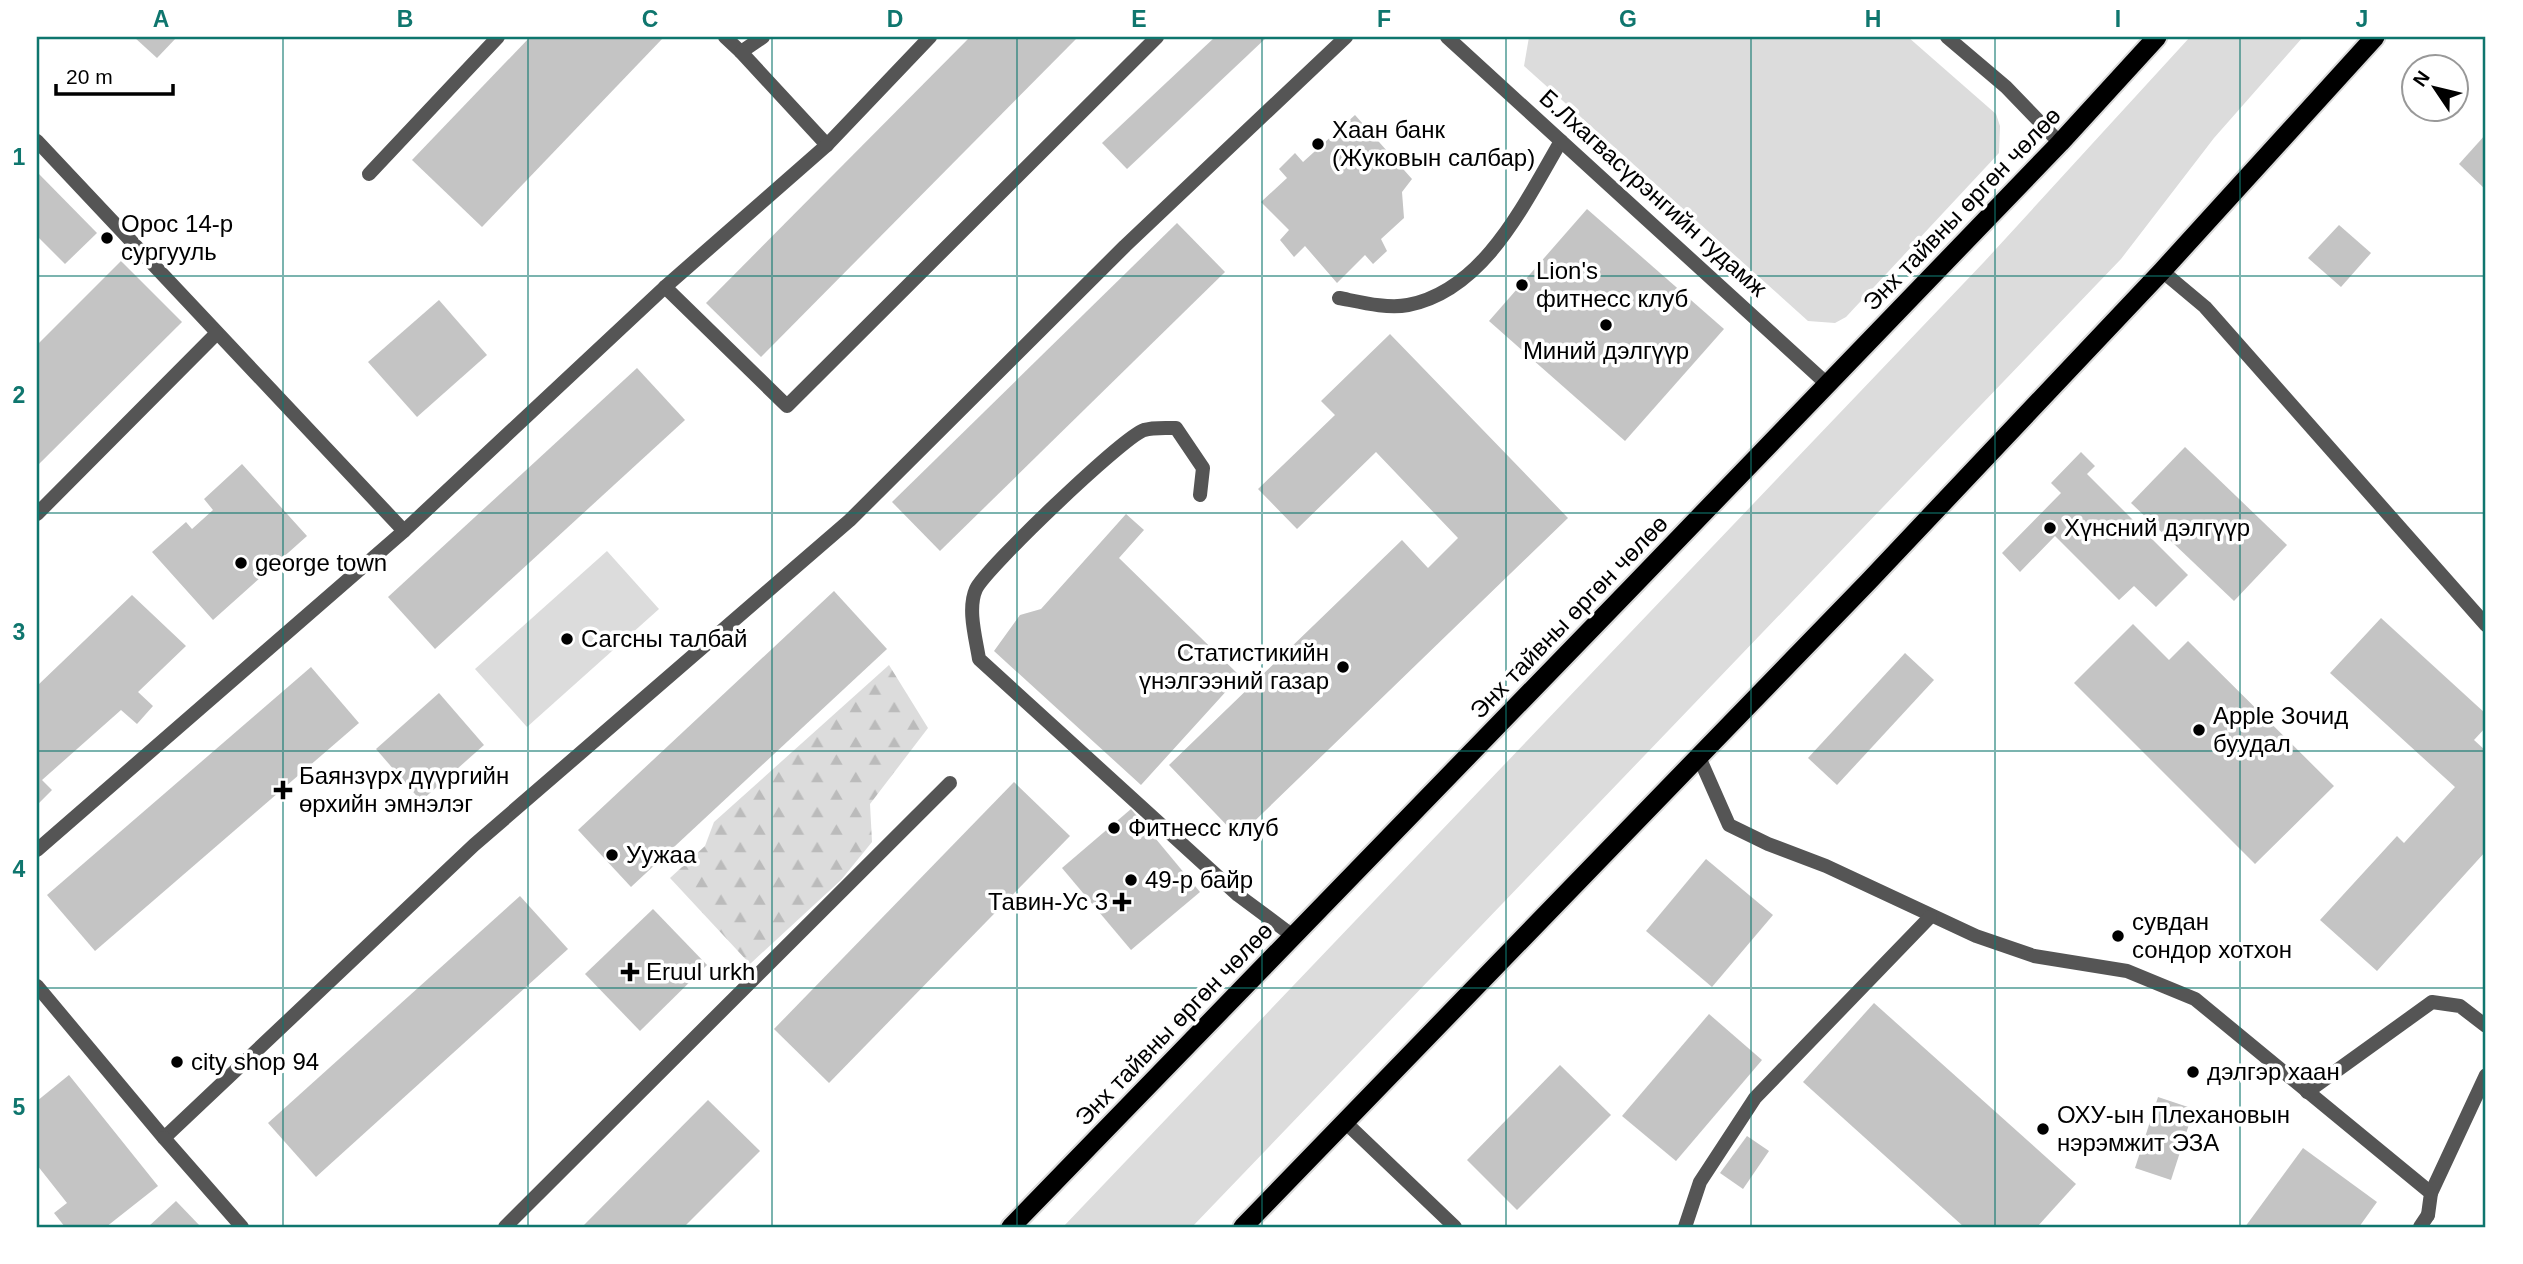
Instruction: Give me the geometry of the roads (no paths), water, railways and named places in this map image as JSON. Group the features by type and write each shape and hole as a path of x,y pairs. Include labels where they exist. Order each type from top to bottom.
{"highway":[{"name":"Энх тайвны өргөн чөлөө","path":"1011,1227 2060,143 2157,37"},
{"path":"1243,1227 1699,757 2162,271 2375,37"}],"street":[{"path":"369,174 498,37"},
{"path":"725,37 827,145"},
{"path":"741,52 763,37"},
{"path":"37,850 404,531 665,287 827,145 930,37"},
{"path":"665,287 788,406 1157,37"},
{"path":"164,1138 474,845 850,520 1125,246 1346,37"},
{"name":"Б.Лхагвасүрэнгийн гудамж","path":"1447,37 1827,384"},
{"path":"1947,37 2006,88 2060,143"},
{"path":"37,141 404,531"},
{"path":"1339,298 1406,305 1437,296 1465,277 1487,255 1517,215 1561,141"},
{"path":"2162,271 2204,307 2486,625"},
{"path":"37,514 216,334"},
{"path":"1199,495 1203,468 1176,428 1143,430 1108,457 1022,536 976,590 973,619 979,659 1238,895 1293,936"},
{"path":"1699,757 1729,825 1826,866 1930,917 2034,956 2127,971 2195,999 2431,1192"},
{"path":"505,1227 950,783"},
{"path":"1685,1227 1700,1182 1755,1098 1930,917"},
{"path":"37,986 242,1227"},
{"path":"2307,1092 2432,1002 2460,1006 2486,1026"},
{"path":"2424,1221 2431,1192 2486,1074"},
{"path":"1346,1123 1455,1227"}],"place":[{"name":"Хаан банк (Жуковын салбар)","path":"1318,144"},
{"name":"Орос 14-р сургууль","path":"107,238"},
{"name":"Lion's фитнесс клуб","path":"1522,285"},
{"name":"Миний дэлгүүр","path":"1606,325"},
{"name":"Хүнсний дэлгүүр","path":"2050,528"},
{"name":"george town","path":"241,563"},
{"name":"Сагсны талбай","path":"567,639"},
{"name":"Статистикийн үнэлгээний газар","path":"1343,667"},
{"name":"Apple Зочид буудал","path":"2199,730"},
{"name":"Баянзүрх дүүргийн өрхийн эмнэлэг","path":"283,790"},
{"name":"Фитнесс клуб","path":"1114,828"},
{"name":"Уужаа","path":"612,855"},
{"name":"49-р байр","path":"1131,880"},
{"name":"Тавин-Ус 3","path":"1122,902"},
{"name":"сувдан сондор хотхон","path":"2118,936"},
{"name":"Eruul urkh","path":"630,972"},
{"name":"city shop 94","path":"177,1062"},
{"name":"дэлгэр хаан","path":"2193,1072"},
{"name":"ОХУ-ын Плехановын нэрэмжит ЭЗА","path":"2043,1129"}]}
